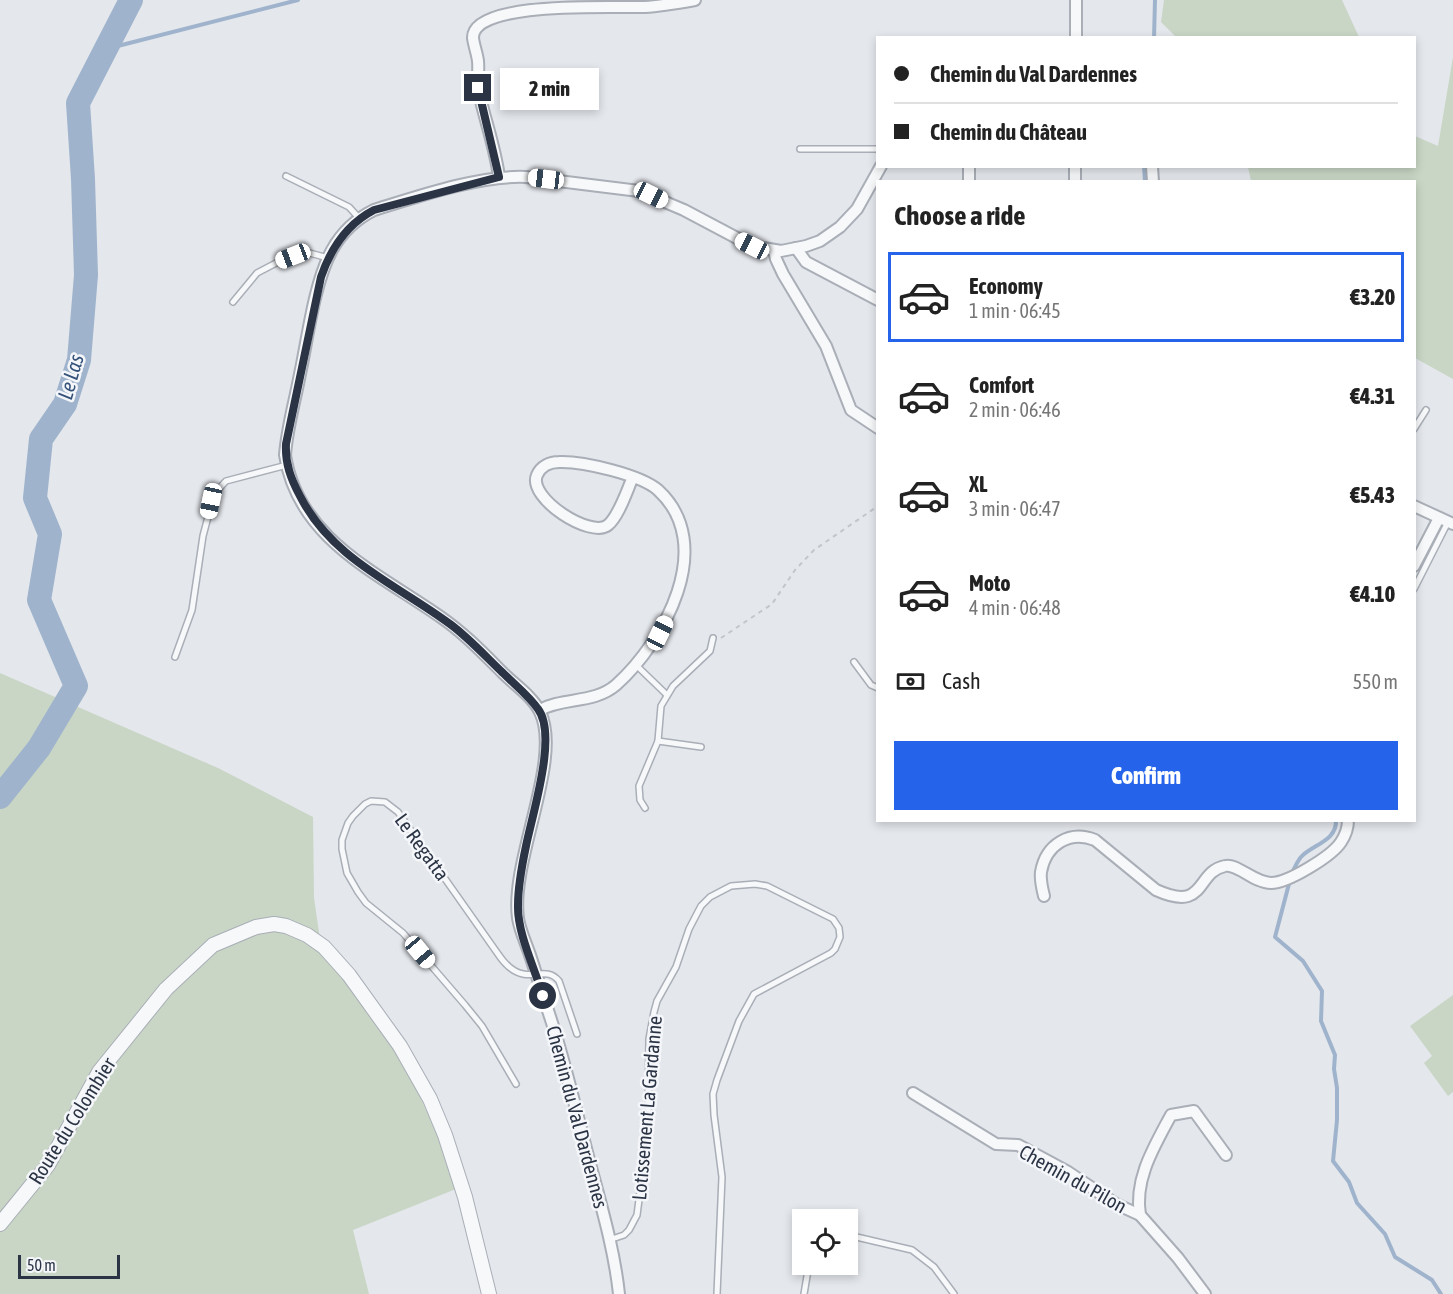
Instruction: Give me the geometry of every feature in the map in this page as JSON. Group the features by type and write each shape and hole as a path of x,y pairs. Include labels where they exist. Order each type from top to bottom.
{"street":[{"path":"499,177 477,81 478,62 473,38 478,22 492,14 523,6 578,4 645,7 694,0"},
{"path":"1076,0 1076,36"},
{"path":"633,477 614,517 606,527 599,529 583,525 547,502 541,496 536,482 537,476 543,466 558,462 580,464 633,477 655,488 666,499 682,529 685,555 680,582 666,620 660,633 635,664 609,690 578,701 551,705 540,710 453,626 369,570 332,542 310,516 294,485 286,465 286,444 315,304 328,258 344,232 359,218 374,210 499,177 526,177 639,191 684,210 752,246 774,250 796,249 820,241 840,227 857,209 880,168"},
{"path":"796,249 806,262 876,299"},
{"path":"774,250 783,274 826,346 851,410 876,427"},
{"path":"1416,507 1447,521 1416,563"},
{"name":"Chemin du Val Dardennes","path":"540,710 545,736 544,762 524,855 518,918 558,1044 617,1272 619,1294"},
{"path":"1044,896 1041,872 1058,843 1070,837 1087,837 1095,840 1156,890 1185,897 1192,895 1216,870 1224,866 1234,867 1262,882 1286,881 1335,849 1346,833 1348,822"},
{"name":"Route du Colombier","path":"0,1224 48,1165 99,1072 166,989 213,945 256,927 274,924 307,934 332,955 385,1022 421,1082 437,1114 454,1159 489,1294"},
{"name":"Chemin du Pilon","path":"913,1093 996,1144 1018,1145 1068,1172 1116,1204 1140,1215 1178,1258 1205,1294"},
{"name":"Chemin du Pilon","path":"1140,1215 1137,1198 1148,1158 1171,1115 1194,1111 1226,1155"}],"lane":[{"path":"800,149 876,149"},
{"path":"286,176 349,207 359,218"},
{"path":"233,302 257,273 278,262 306,252 328,258"},
{"path":"1416,426 1426,410"},
{"path":"175,657 192,610 203,536 214,494 226,481 286,465"},
{"path":"1416,585 1447,521"},
{"path":"645,808 640,800 639,786 657,741 659,713 673,686 710,651 713,638"},
{"path":"854,662 871,685 876,687"},
{"path":"635,664 667,695"},
{"path":"657,741 701,747"},
{"name":"Le Regatta","path":"516,1084 487,1034 465,1005 390,921 366,903 352,882 344,860 342,840 348,823 358,810 371,801 378,801 385,802 398,812 504,963 521,974 536,974"},
{"name":"Lotissement La Gardanne","path":"609,1240 624,1235 637,1215 648,1141 649,1039 657,1001 676,967 695,915 710,897 731,886 742,884 766,886 797,899 833,919 839,928 840,937 831,953 754,994 739,1021 717,1080 713,1094 714,1115 722,1177 717,1294"},
{"path":"536,974 551,975 559,981 577,1034"},
{"path":"858,1237 912,1250 934,1267 954,1294"},
{"path":"804,1294 807,1275"}],"path":[{"path":"712,646 772,604 795,570 814,550 876,507"}],"green space":[{"path":"1164,0 1342,0 1359,36 1175,36 1161,22"},
{"path":"1453,57 1453,379 1416,359 1416,180 1251,180 1248,168 1416,168 1416,136 1438,146"},
{"path":"0,673 218,768 313,817 314,898 321,946 391,1033 461,1187 353,1230 369,1294 0,1294"},
{"path":"1453,995 1453,1092 1448,1096 1424,1063 1432,1056 1410,1026"}],"waterway":[{"name":"Le Las","path":"0,797 39,748 76,686 39,600 50,534 35,498 41,439 65,404 79,360 86,275 78,103 131,0"},
{"path":"106,49 298,0"},
{"path":"1154,36 1155,0"},
{"path":"1144,168 1145,180"},
{"path":"1292,873 1301,857 1329,837 1336,822"},
{"path":"1290,880 1275,937 1303,961 1322,991 1321,1021 1335,1055 1337,1120 1333,1161 1349,1182 1357,1203 1385,1234 1395,1257 1432,1280 1441,1294"}],"route":[{"path":"478,88 499,177 374,210 362,216 344,232 332,251 321,277 285,455 290,476 310,516 332,542 453,626 540,710 545,736 544,762 522,865 518,918 543,996"}]}
